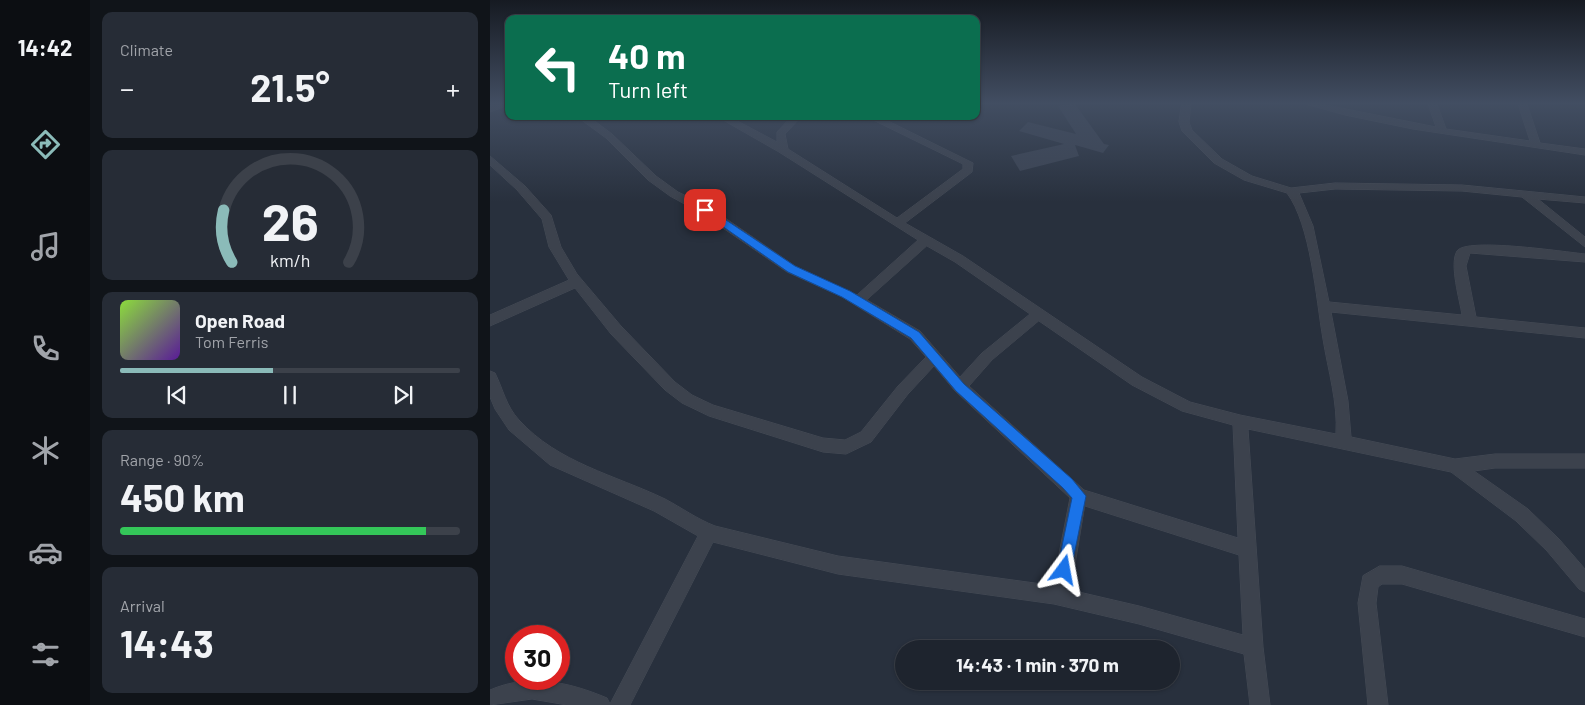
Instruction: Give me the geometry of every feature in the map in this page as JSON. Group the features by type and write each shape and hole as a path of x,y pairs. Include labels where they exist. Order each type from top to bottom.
{"street":[{"path":"610,137 652,178 674,194 705,210 791,269 858,301 915,335 960,387 1080,496 1247,549"},
{"path":"756,137 783,150 926,240 1040,314 1136,381 1187,407 1240,421 1455,466 1495,462 1585,461"},
{"path":"761,140 771,137"},
{"path":"781,137 783,150"},
{"path":"897,223 968,170 968,163 914,137"},
{"path":"1193,137 1218,161 1248,178 1291,191 1336,186 1462,188 1585,200"},
{"path":"1485,137 1585,152"},
{"path":"1534,137 1536,144"},
{"path":"490,159 521,188 546,218 555,247 577,282 644,361 686,399 709,410 823,445 846,447 866,437 903,390 935,356"},
{"path":"1291,191 1297,198 1308,229 1324,306 1341,401 1344,425 1343,442"},
{"path":"1524,193 1585,243"},
{"path":"858,301 926,240"},
{"path":"1470,321 1460,266 1462,254 1467,249 1481,248 1585,258"},
{"path":"490,321 577,282"},
{"path":"1324,306 1585,333"},
{"path":"960,387 969,375 1000,345 1040,314"},
{"path":"490,377 493,399 514,426 556,460 660,505 692,526 838,565 1054,595 1139,615 1253,647"},
{"path":"1240,421 1253,647 1260,705"},
{"path":"1455,466 1522,514 1554,546 1585,583"},
{"path":"1054,595 1064,570 1080,496"},
{"path":"619,705 709,532"},
{"path":"1378,705 1367,604 1369,582 1380,575 1402,575 1585,628"},
{"path":"490,700 511,692 549,689 600,705"}],"building":[{"path":"1039,137 1099,137 1104,144 1109,145 1103,153 1075,145 1079,156 1020,171 1011,156 1064,144"}],"route":[{"path":"705,210 791,269 846,294 915,335 960,387 1080,496 1064,570"}]}
